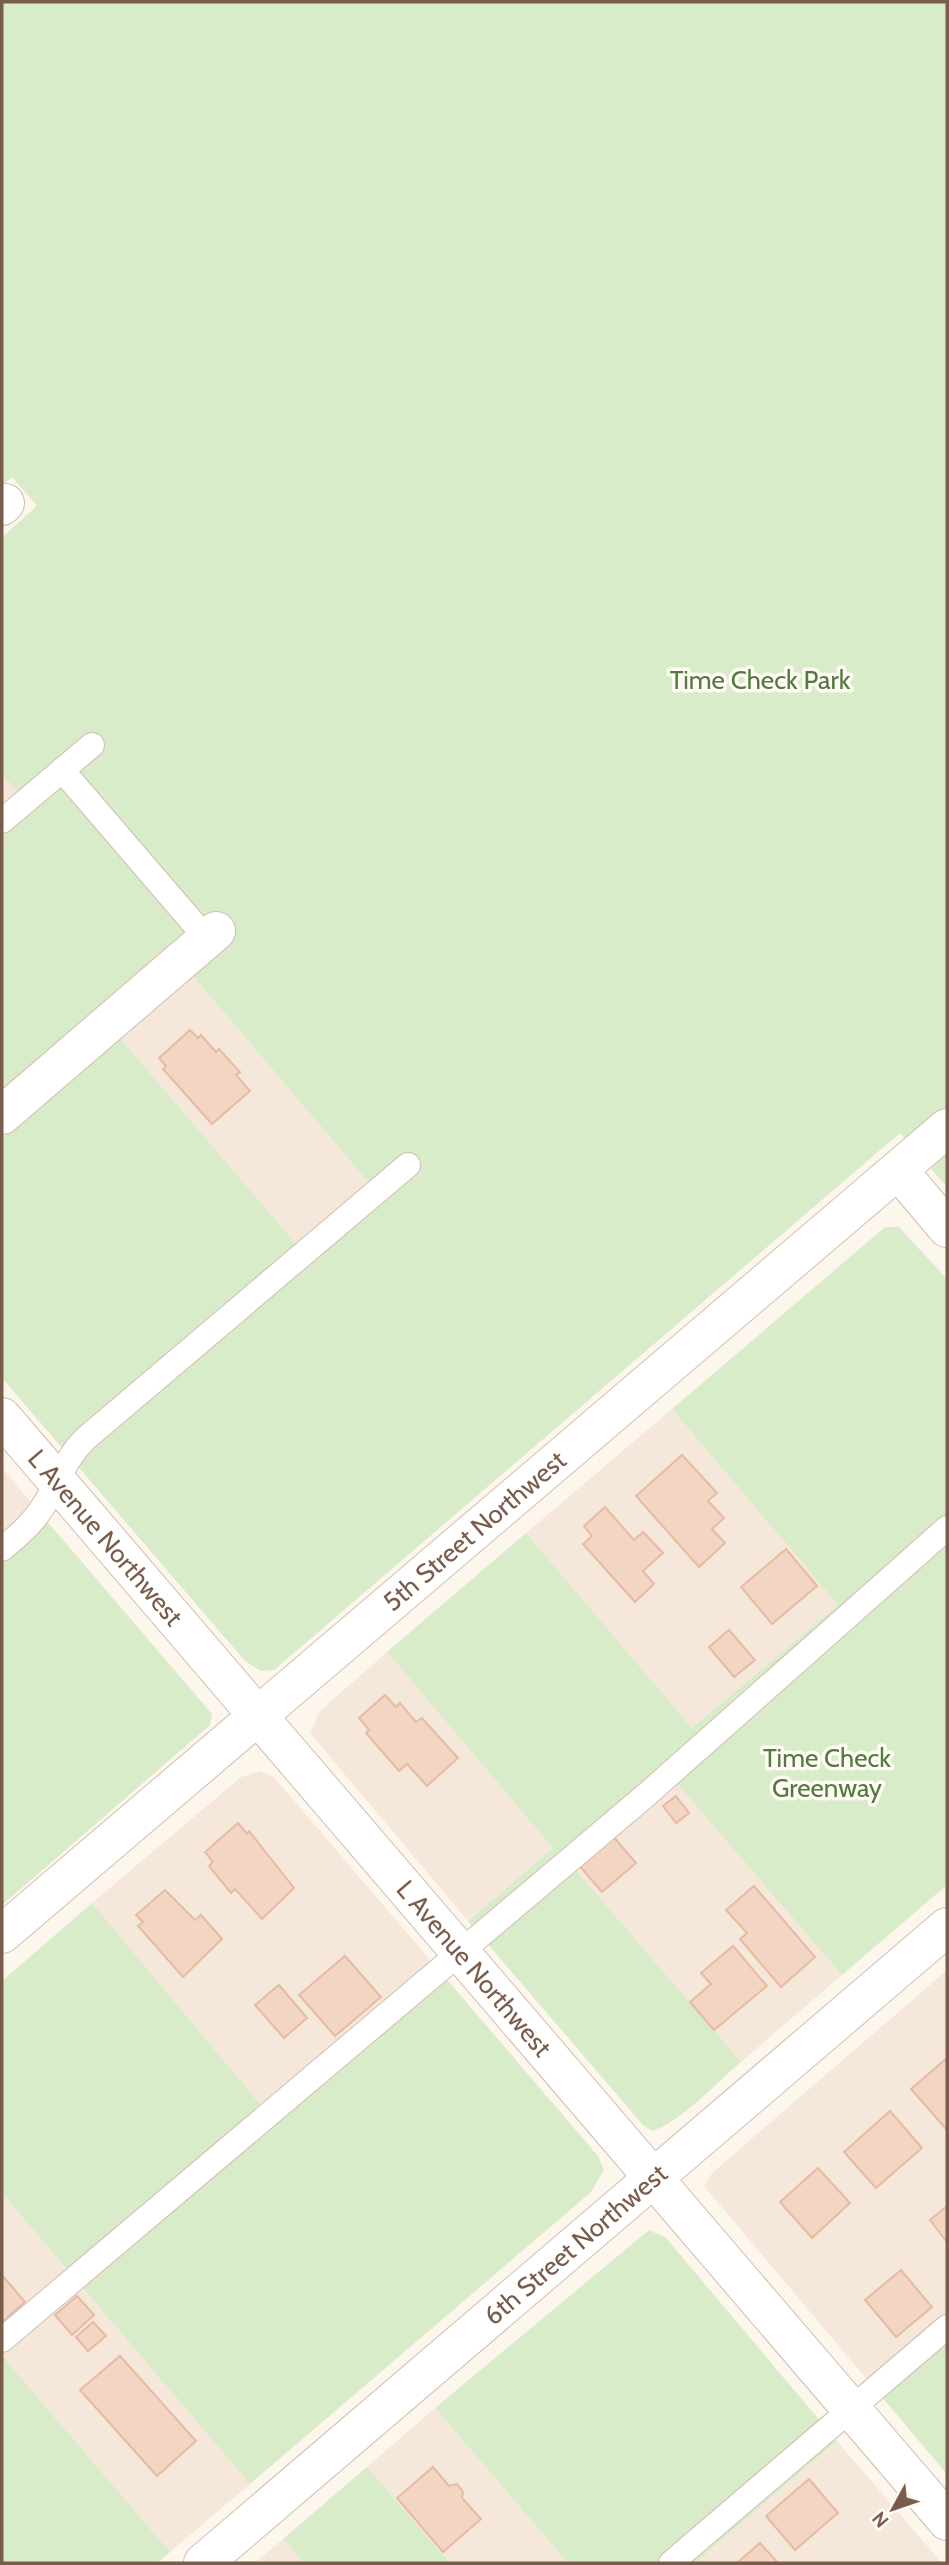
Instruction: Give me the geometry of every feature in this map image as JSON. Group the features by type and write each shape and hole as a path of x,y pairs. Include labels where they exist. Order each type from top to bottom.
{"street":[{"path":"2,1115 212,935"},
{"name":"5th Street Northwest","path":"2,1934 947,1128"},
{"path":"898,1170 947,1228"},
{"name":"L Avenue Northwest","path":"2,1417 947,2521"},
{"name":"6th Street Northwest","path":"204,2563 947,1927"}],"lane":[{"path":"2,821 92,745"},
{"path":"62,770 212,935"},
{"path":"2,1549 29,1526 46,1504 68,1456 85,1439 408,1165"},
{"path":"2,2340 655,1787 947,1528"},
{"path":"671,2563 947,2327"}],"shaded area":[{"path":"2,774 17,792 2,805"},
{"path":"193,976 370,1184 298,1246 120,1038"},
{"path":"672,1409 838,1605 692,1728 526,1533"},
{"path":"2,1468 33,1505 2,1532"},
{"path":"387,1652 553,1848 468,1921 310,1733 320,1711"},
{"path":"260,1771 274,1777 431,1961 261,2105 92,1903 241,1777"},
{"path":"676,1781 842,1975 741,2062 575,1869"},
{"path":"947,1970 947,2340 881,2396 704,2186 712,2173"},
{"path":"2,2193 250,2484 170,2552 2,2356"},
{"path":"435,2408 568,2563 450,2563 367,2467"},
{"path":"837,2441 942,2563 695,2563"},
{"path":"283,2539 304,2563 255,2563"}],"green space":[{"name":"Time Check Park","path":"2,2 947,2 947,1187 900,1133 274,1670 261,1671 245,1661 2,1378 2,1138 120,1038 298,1246 370,1184 193,976 2,1092 2,805 17,792 2,774 2,537 37,506 12,477 2,485"},
{"name":"Time Check Greenway","path":"885,1227 899,1227 947,1279 947,1885 842,1975 676,1782 575,1869 741,2062 687,2110 652,2131 643,2125 468,1921 553,1848 387,1652 526,1533 692,1728 838,1605 672,1409"},
{"path":"33,1505 212,1714 210,1725 2,1905 2,1532"},
{"path":"92,1903 261,2105 431,1961 598,2156 604,2170 591,2192 250,2484 2,2193 2,1981"},
{"path":"649,2230 666,2238 837,2441 695,2563 568,2563 435,2408"},
{"path":"947,2340 947,2474 881,2396"},
{"path":"2,2356 170,2552 157,2563 2,2563"},
{"path":"367,2467 450,2563 304,2563 283,2539"}],"building":[{"path":"190,1030 198,1038 201,1035 216,1052 219,1049 240,1072 236,1075 250,1091 212,1124 163,1069 166,1066 159,1058"},
{"path":"682,1455 717,1493 708,1501 724,1518 712,1529 725,1543 699,1567 636,1496"},
{"path":"605,1507 634,1540 643,1532 663,1553 643,1571 654,1584 635,1602 583,1544 592,1536 584,1526"},
{"path":"786,1549 817,1586 772,1624 741,1587"},
{"path":"729,1630 755,1660 734,1677 709,1647"},
{"path":"385,1695 396,1707 400,1703 416,1722 422,1718 458,1758 427,1786 407,1764 399,1771 366,1733 369,1730 359,1718"},
{"path":"676,1796 689,1813 676,1823 663,1806"},
{"path":"238,1823 247,1834 249,1831 294,1888 262,1919 235,1889 231,1893 209,1866 213,1862 205,1852"},
{"path":"611,1834 636,1863 602,1892 578,1864"},
{"path":"754,1886 815,1957 781,1987 740,1939 747,1933 726,1910"},
{"path":"165,1890 195,1920 201,1915 222,1939 183,1977 138,1926 143,1922 136,1915"},
{"path":"733,1946 767,1986 714,2030 690,2002 711,1984 701,1973"},
{"path":"345,1956 381,1997 335,2036 299,1995"},
{"path":"279,1985 307,2018 284,2038 255,2005"},
{"path":"947,2058 947,2130 911,2089"},
{"path":"890,2111 922,2148 876,2188 844,2152"},
{"path":"818,2168 850,2203 812,2238 780,2202"},
{"path":"947,2206 947,2242 930,2220"},
{"path":"901,2270 932,2307 896,2337 865,2300"},
{"path":"2,2275 25,2302 2,2322"},
{"path":"77,2296 94,2315 72,2335 55,2315"},
{"path":"93,2322 106,2336 88,2351 76,2337"},
{"path":"120,2356 196,2441 157,2476 80,2390"},
{"path":"433,2467 449,2486 457,2484 463,2492 462,2498 481,2519 443,2552 397,2498"},
{"path":"809,2479 838,2513 795,2550 766,2516"},
{"path":"760,2543 778,2563 737,2563"}]}
